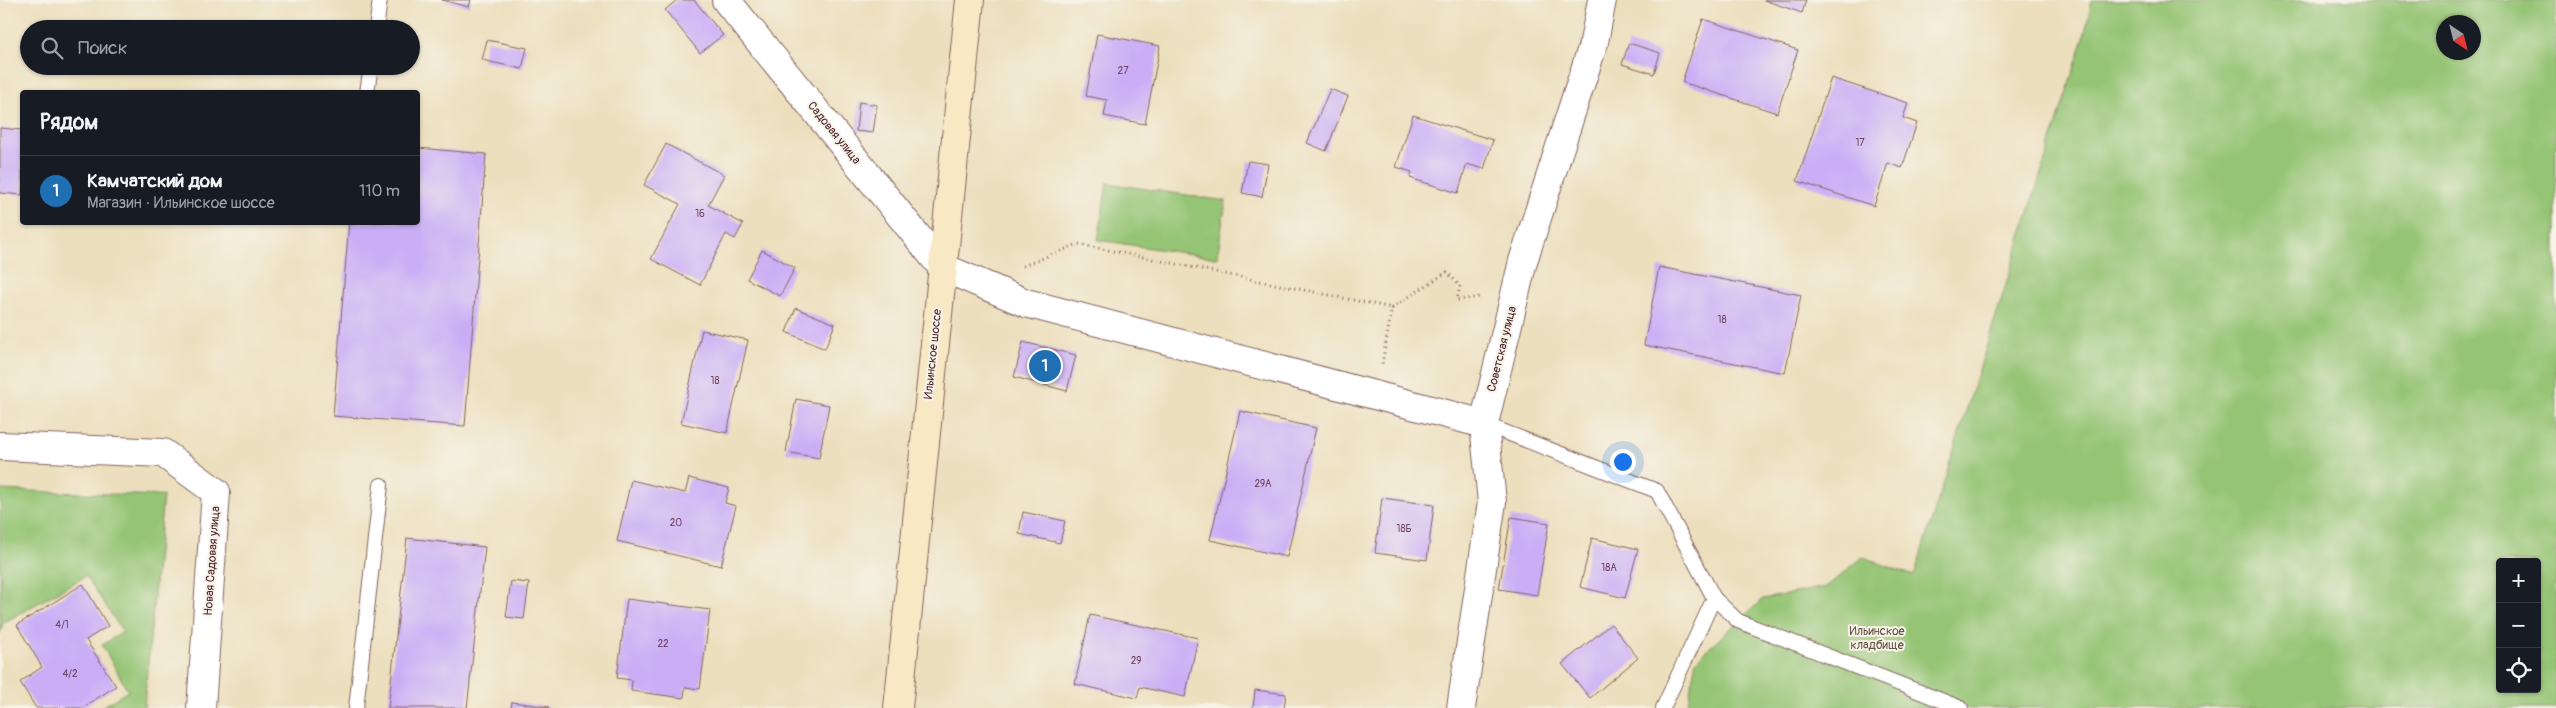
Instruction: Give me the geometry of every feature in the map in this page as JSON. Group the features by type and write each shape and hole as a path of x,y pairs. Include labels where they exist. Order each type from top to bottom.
{"main road":[{"name":"Ильинское шоссе","path":"898,708 970,0"}],"street":[{"name":"Садовая улица","path":"726,0 942,266"},
{"name":"Советская улица","path":"1461,708 1492,502 1484,424 1523,261 1594,42 1602,0"},
{"path":"942,266 1026,303 1484,424"},
{"name":"Новая Садовая улица","path":"0,446 163,453 216,492 201,708"}],"lane":[{"path":"377,20 380,0"},
{"path":"367,90 370,75"},
{"path":"1484,424 1657,491 1714,598 1738,621 1961,708"},
{"path":"356,708 381,485"},
{"path":"1663,708 1714,598"}],"path":[{"path":"1016,269 1078,244 1392,308 1447,272 1460,286 1457,300 1516,292"},
{"path":"1376,395 1392,308"}],"green space":[{"name":"Ильинское кладбище","path":"2092,0 2556,0 2556,708 1687,708 1696,660 1763,599 1826,587 1863,557 1914,576 2084,37"},
{"path":"1107,183 1226,201 1217,258 1098,240"},
{"path":"0,490 163,496 144,708 100,708 128,691 102,645 123,632 86,576 3,623 0,633"}],"building":[{"path":"442,0 471,0 469,7"},
{"path":"677,0 694,0 723,35 700,53 665,10"},
{"path":"1764,0 1806,0 1802,13"},
{"path":"1703,19 1798,50 1777,113 1682,82"},
{"path":"1097,34 1160,46 1145,124 1104,116 1107,100 1086,96"},
{"path":"487,40 527,48 522,69 482,60"},
{"path":"1629,43 1660,53 1654,74 1622,64"},
{"path":"1831,78 1908,103 1903,118 1917,123 1902,168 1888,163 1874,206 1797,181"},
{"path":"1330,89 1348,96 1326,151 1307,143"},
{"path":"859,102 877,105 873,133 856,131"},
{"path":"1413,115 1493,140 1484,169 1467,164 1458,193 1410,178 1412,172 1396,167"},
{"path":"0,128 20,130 20,195 0,193"},
{"path":"666,144 724,175 708,205 743,224 735,239 726,234 700,285 651,259 680,204 644,185"},
{"path":"420,148 486,154 465,426 333,416 349,225 420,225"},
{"path":"1248,161 1268,164 1262,197 1242,193"},
{"path":"762,250 795,268 780,296 747,279"},
{"path":"1659,267 1801,295 1785,373 1644,345"},
{"path":"796,308 835,324 825,349 786,332"},
{"path":"702,330 748,340 727,433 681,423"},
{"path":"1023,342 1076,355 1067,391 1014,377"},
{"path":"796,399 829,405 819,458 786,452"},
{"path":"1240,411 1316,428 1287,557 1210,540"},
{"path":"689,478 729,488 725,503 736,506 721,566 617,541 631,480 685,493"},
{"path":"1382,498 1434,505 1427,560 1375,553"},
{"path":"1023,512 1065,521 1060,543 1019,534"},
{"path":"1511,517 1549,523 1537,595 1499,589"},
{"path":"407,538 485,547 467,708 388,708"},
{"path":"1592,538 1638,549 1625,598 1580,587"},
{"path":"511,581 529,583 524,619 506,617"},
{"path":"83,584 108,626 86,640 116,686 82,708 36,708 20,682 42,667 17,625"},
{"path":"627,599 710,610 700,689 685,687 684,698 631,691 632,680 617,678"},
{"path":"1090,615 1198,638 1185,697 1140,687 1137,698 1075,684"},
{"path":"1611,624 1638,658 1590,698 1562,664"},
{"path":"1255,690 1286,694 1284,708 1253,708"},
{"path":"512,702 549,707 549,708 511,708"}],"place":[{"name":"Камчатский дом","path":"1045,366"}]}
